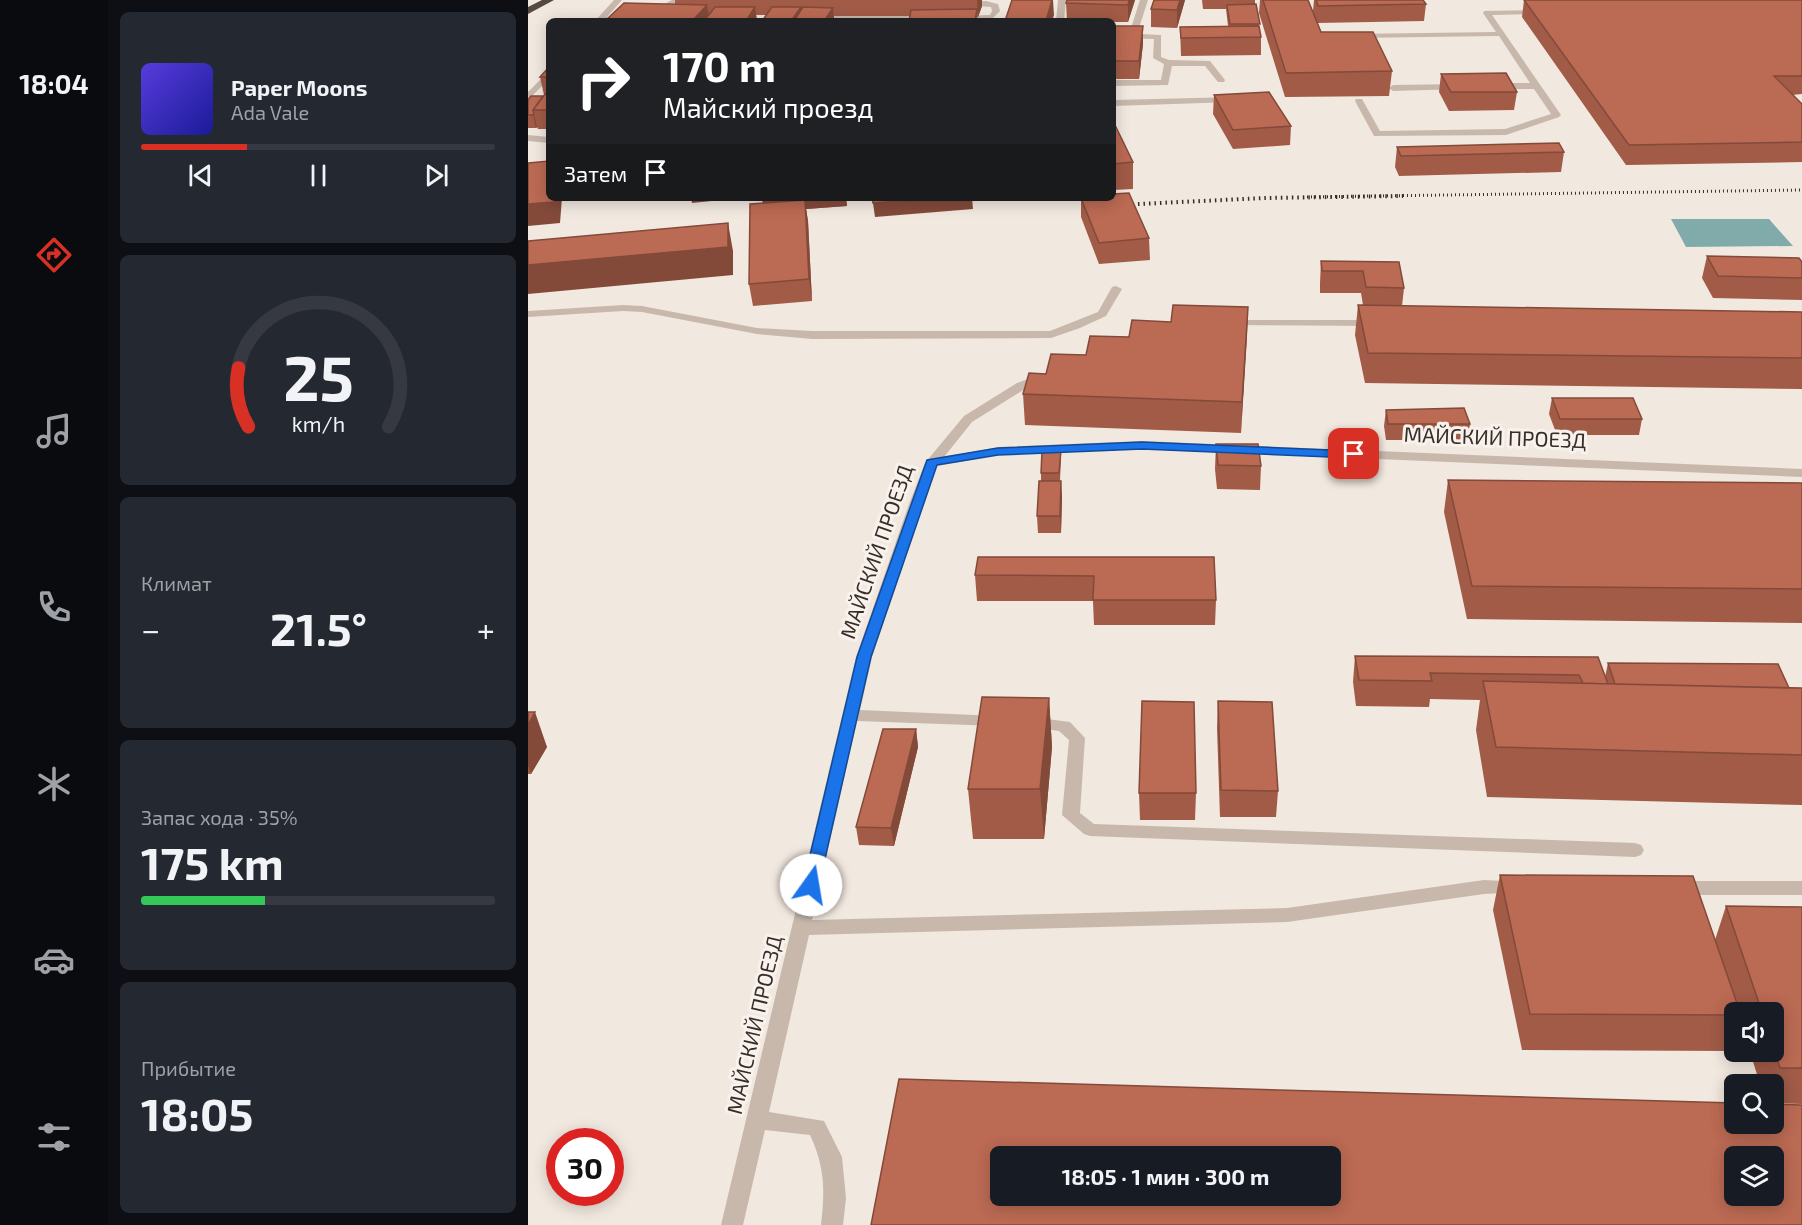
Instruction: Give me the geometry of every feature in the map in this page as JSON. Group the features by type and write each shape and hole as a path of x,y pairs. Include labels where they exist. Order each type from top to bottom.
{"highway":[{"path":"528,7 541,0"},
{"path":"528,11 549,0"}],"street":[{"path":"602,18 618,0"},
{"path":"602,18 656,13 667,3 679,0"},
{"path":"1060,18 1062,0"},
{"path":"1138,36 1135,28 1144,0"},
{"path":"951,2 986,3 995,6 996,11 992,17 986,18"},
{"path":"1490,143 1506,132 1556,115 1487,13 1545,12"},
{"path":"638,16 653,18"},
{"path":"808,17 935,18"},
{"path":"1339,36 1502,34"},
{"path":"1116,36 1158,37 1157,58 1168,63 1207,63 1221,80"},
{"path":"1116,83 1165,83 1168,63"},
{"path":"528,97 546,77"},
{"path":"1488,87 1536,86"},
{"path":"1393,88 1476,87"},
{"path":"1116,103 1241,99"},
{"path":"1359,101 1377,134 1506,132"},
{"path":"528,138 546,140"},
{"path":"528,314 623,308 642,309 757,331 812,335 1051,334 1102,314 1116,289"},
{"path":"1218,324 1240,322 1395,324"},
{"path":"932,463 968,419 1021,386 1060,371"},
{"name":"МАЙСКИЙ ПРОЕЗД","path":"732,1225 864,657 932,463 998,451 1142,445 1802,473"},
{"path":"851,715 1031,722 1065,726 1077,738 1071,815 1090,830 1635,850"},
{"path":"801,928 1287,915 1484,887 1531,887"},
{"path":"1661,888 1802,888"},
{"path":"756,1120 817,1127 831,1157 835,1198 832,1225"}],"water":[{"path":"1671,219 1769,219 1793,246 1686,247"}],"building":[{"path":"1012,0 1052,0 1047,18 1006,18"},
{"path":"1067,0 1129,0 1128,5 1066,3"},
{"path":"1154,0 1180,0 1177,10 1151,9"},
{"path":"1263,0 1308,0 1321,32 1373,32 1392,71 1286,73"},
{"path":"1316,0 1423,0 1426,4 1318,6"},
{"path":"1524,0 1802,0 1802,76 1774,76 1802,104 1802,142 1629,145"},
{"path":"624,3 707,5 695,18 608,18"},
{"path":"1256,4 1260,24 1230,24 1227,5"},
{"path":"715,7 755,7 748,18 706,18"},
{"path":"772,7 801,7 793,18 764,18"},
{"path":"803,7 833,8 826,18 796,18"},
{"path":"977,9 976,18 910,18 911,10"},
{"path":"1116,26 1143,26 1139,61 1116,61"},
{"path":"1259,26 1261,37 1181,38 1180,27"},
{"path":"1506,73 1517,92 1451,92 1441,74"},
{"path":"1269,92 1291,126 1233,130 1214,95"},
{"path":"546,93 546,110 533,110"},
{"path":"531,96 543,96 533,110 534,114 528,115 528,100"},
{"path":"1116,127 1133,162 1116,164"},
{"path":"1559,143 1564,152 1401,156 1397,147"},
{"path":"546,161 546,201 554,202 528,204 528,163"},
{"path":"1129,193 1149,238 1099,243 1082,201 1116,201 1116,194"},
{"path":"805,201 809,279 749,284 750,204"},
{"path":"873,201 897,201 873,203"},
{"path":"728,223 728,247 528,265 528,241"},
{"path":"1707,256 1799,258 1802,262 1802,278 1718,276"},
{"path":"1321,261 1399,262 1404,288 1366,287 1363,271 1322,271"},
{"path":"1173,305 1248,307 1242,402 1023,394 1029,373 1046,374 1051,354 1086,355 1090,336 1129,337 1132,320 1171,322"},
{"path":"1358,305 1802,312 1802,358 1368,353"},
{"path":"1552,398 1633,398 1642,419 1560,419"},
{"path":"1464,408 1470,424 1388,424 1386,410"},
{"path":"1216,444 1258,444 1261,466 1218,465"},
{"path":"1061,450 1059,473 1041,473 1042,451"},
{"path":"1448,480 1802,483 1802,589 1472,586"},
{"path":"1039,481 1061,481 1060,516 1037,516"},
{"path":"978,557 1214,557 1216,600 1093,600 1094,576 975,575"},
{"path":"1355,656 1598,657 1608,684 1583,683 1579,675 1430,673 1432,681 1359,680"},
{"path":"1608,663 1778,664 1789,688 1615,684"},
{"path":"1483,681 1802,688 1802,755 1496,747"},
{"path":"982,697 1049,698 1040,789 968,789"},
{"path":"1142,701 1194,702 1196,793 1139,793"},
{"path":"1218,701 1272,702 1278,791 1221,790"},
{"path":"528,712 535,712 528,725"},
{"path":"883,729 916,729 891,828 856,827"},
{"path":"1500,875 1693,876 1737,1002 1724,1002 1724,1015 1530,1014"},
{"path":"1726,906 1802,907 1802,1068 1780,1068 1778,1062 1784,1062 1784,1002 1759,1002"},
{"path":"899,1079 1724,1103 1724,1134 1784,1134 1784,1104 1802,1105 1802,1225 871,1225"}],"railway":[{"path":"1303,197 1802,190"},
{"path":"1116,205 1266,198 1403,196"}],"route":[{"path":"811,885 864,657 932,463 998,451 1142,445 1354,454"}]}
